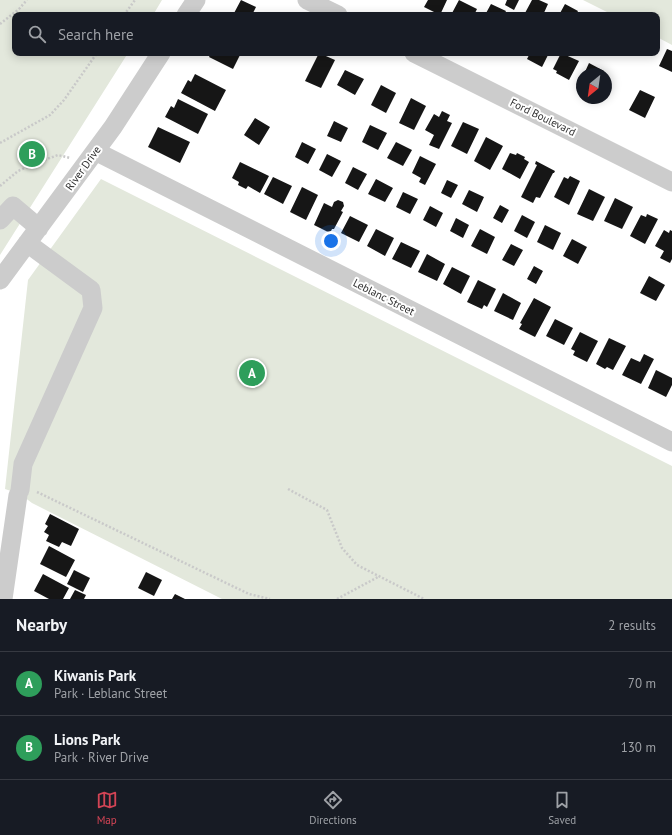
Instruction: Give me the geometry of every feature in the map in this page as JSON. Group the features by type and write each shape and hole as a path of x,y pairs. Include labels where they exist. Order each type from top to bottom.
{"street":[{"path":"188,12 196,0"},
{"path":"307,0 332,12"},
{"name":"River Drive","path":"0,280 84,167 159,56"},
{"name":"Ford Boulevard","path":"420,56 672,182"},
{"name":"Leblanc Street","path":"95,151 672,442"},
{"path":"0,220 13,206 39,228"},
{"path":"3,599 23,464 93,308 91,290 27,243"}],"path":[{"path":"15,12 27,0"},
{"path":"126,12 134,0"},
{"path":"0,24 12,15"},
{"path":"0,143 50,115 64,100 95,56"},
{"path":"0,186 18,171 58,155 73,159 84,167"},
{"path":"288,489 327,510 342,548 357,566 424,599"},
{"path":"19,490 248,594 270,599"},
{"path":"337,599 379,576"}],"shaded area":[{"path":"0,0 162,0 155,12 12,12 12,56 126,56 0,255"},
{"path":"583,0 672,0 672,45 660,39 660,12 607,12"},
{"path":"101,179 672,466 672,599 222,599 32,503 20,494 5,489 28,280"}],"building":[{"path":"241,0 256,7 254,12 235,12"},
{"path":"428,0 447,0 441,12 434,12 424,7"},
{"path":"459,0 477,9 476,12 453,12"},
{"path":"507,0 519,0 514,10 505,5"},
{"path":"532,0 539,0 548,4 544,12 526,12"},
{"path":"491,4 506,11 506,12 487,12"},
{"path":"565,4 578,11 578,12 561,12"},
{"path":"667,49 672,51 672,72 659,66"},
{"path":"210,56 240,56 233,69"},
{"path":"318,56 326,56 335,60 321,88 305,81"},
{"path":"528,56 548,56 542,67 527,59"},
{"path":"560,56 568,56 579,61 569,80 556,73 557,71 553,69"},
{"path":"589,63 598,68 587,68"},
{"path":"345,70 364,79 355,95 337,85"},
{"path":"195,74 226,90 215,111 181,93 188,80 191,82"},
{"path":"381,85 396,93 386,113 371,105"},
{"path":"640,90 655,97 645,118 629,110"},
{"path":"411,98 426,106 414,130 399,123"},
{"path":"178,99 208,114 198,134 165,117 171,106 174,108"},
{"path":"442,111 450,115 447,121 452,123 439,149 429,145 434,135 425,130 434,114 439,117"},
{"path":"255,118 270,127 259,145 244,135"},
{"path":"334,121 348,128 341,142 327,136"},
{"path":"463,122 479,129 467,154 451,146"},
{"path":"370,125 387,133 378,150 362,142"},
{"path":"158,127 190,142 180,163 148,147"},
{"path":"486,137 503,146 490,170 474,161"},
{"path":"302,142 316,149 308,164 295,157"},
{"path":"396,142 412,150 403,166 387,158"},
{"path":"510,153 516,155 517,153 525,157 524,159 529,162 520,179 502,169"},
{"path":"327,154 341,161 332,177 319,170"},
{"path":"420,156 436,164 425,185 419,182 421,178 412,173"},
{"path":"536,161 555,171 540,198 536,197 533,203 521,197 537,165 535,164"},
{"path":"240,162 269,176 260,193 248,186 246,189 238,185 239,182 232,178"},
{"path":"353,167 367,174 358,190 345,183"},
{"path":"570,176 580,181 569,205 554,197 564,177 568,179"},
{"path":"273,177 292,186 283,204 264,194"},
{"path":"376,179 393,188 385,202 368,194"},
{"path":"447,180 458,185 451,198 441,193"},
{"path":"302,187 318,195 306,220 290,212"},
{"path":"589,189 605,197 593,221 577,214"},
{"path":"469,190 484,197 477,212 462,204"},
{"path":"403,192 418,199 410,214 396,207"},
{"path":"615,198 633,207 622,229 604,221"},
{"path":"338,200 343,202 344,206 341,211 343,212 334,229 332,229 330,233 314,225 324,203 332,207 334,202"},
{"path":"500,205 509,210 502,223 493,218"},
{"path":"430,206 443,213 436,227 423,220"},
{"path":"647,214 658,219 645,244 630,236 641,215 646,217"},
{"path":"522,215 535,222 527,238 514,231"},
{"path":"350,216 368,225 359,242 341,233"},
{"path":"456,218 469,225 463,238 450,231"},
{"path":"545,225 561,233 553,250 537,242"},
{"path":"376,229 394,238 385,256 367,246"},
{"path":"480,229 495,237 487,254 471,246"},
{"path":"664,230 669,233 670,230 672,231 672,259 670,263 660,258 664,251 655,246"},
{"path":"572,239 587,247 578,264 563,256"},
{"path":"401,242 420,251 411,268 392,259"},
{"path":"511,244 523,250 514,266 502,260"},
{"path":"427,254 445,264 437,281 418,272"},
{"path":"534,266 543,271 536,284 527,279"},
{"path":"452,267 470,276 461,294 443,284"},
{"path":"649,276 665,285 656,301 640,293"},
{"path":"478,280 496,289 487,307 484,305 482,309 467,302"},
{"path":"503,293 521,303 513,320 494,311"},
{"path":"534,298 551,307 535,337 519,329 522,324 520,323"},
{"path":"555,319 573,328 564,345 546,336"},
{"path":"580,332 598,341 587,362 573,355 575,351 571,349"},
{"path":"609,338 626,346 613,370 607,367 605,369 596,364"},
{"path":"644,354 654,359 641,384 622,375 631,358 640,362"},
{"path":"656,370 672,378 672,385 666,397 648,388"},
{"path":"50,514 79,529 71,546 62,542 59,547 46,541 49,535 44,532 48,526 45,524"},
{"path":"49,546 75,560 66,577 40,564"},
{"path":"74,570 90,578 83,592 67,584"},
{"path":"146,572 162,580 154,596 138,588"},
{"path":"43,574 69,588 63,599 49,599 34,591"},
{"path":"75,590 86,595 84,599 70,599"},
{"path":"175,594 185,599 172,599"}],"place":[{"name":"Lions Park","path":"32,154"},
{"name":"Kiwanis Park","path":"252,373"}]}
